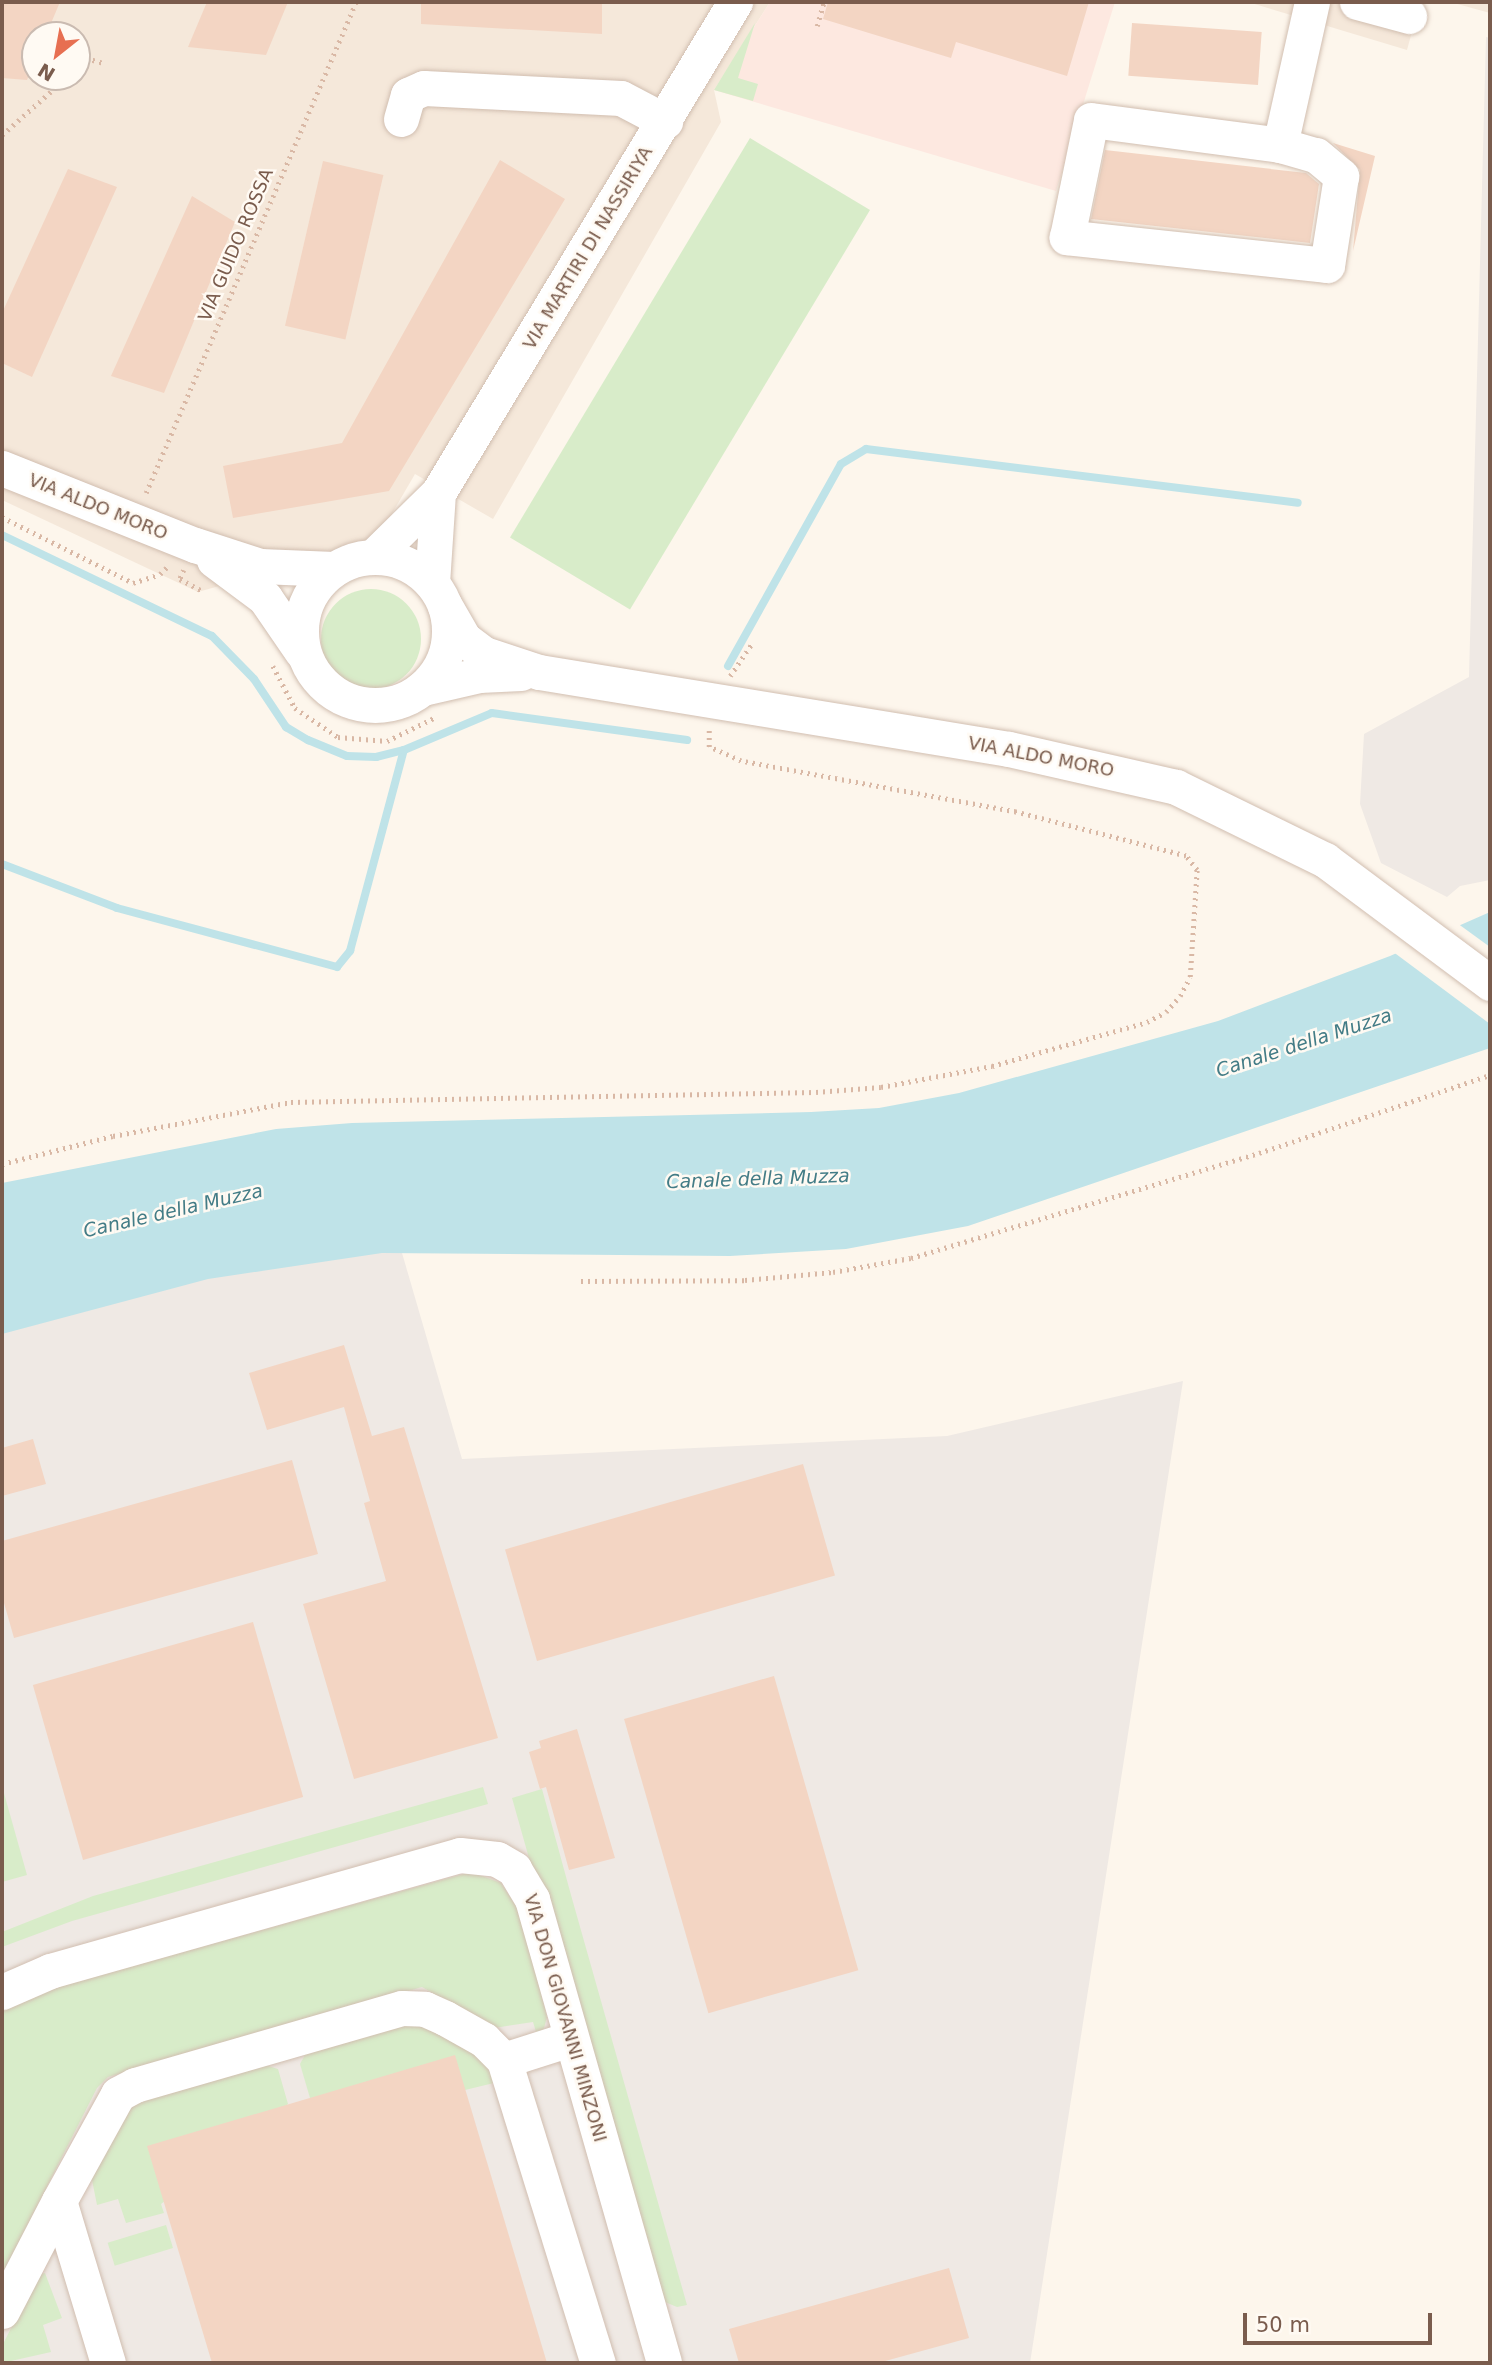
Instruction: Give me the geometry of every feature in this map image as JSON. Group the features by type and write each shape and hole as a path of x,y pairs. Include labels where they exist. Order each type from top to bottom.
{"street":[{"name":"VIA MARTIRI DI NASSIRIYA","path":"373,557 438,493 735,2"},
{"path":"1280,145 1312,2"},
{"path":"1357,2 1409,16"},
{"path":"401,119 408,95 424,88 621,98 665,121"},
{"path":"1091,120 1280,145 1316,155 1341,176 1328,265 1067,237 1091,120"},
{"name":"VIA ALDO MORO","path":"2,468 195,545 260,566 334,569 373,557 405,563 438,594 464,639 484,654 539,673 1009,749 1176,787 1325,860 1490,983"},
{"name":"VIA MARTIRI DI NASSIRIYA","path":"438,493 438,594"},
{"name":"VIA ALDO MORO","path":"195,545 265,598 282,617 306,657 335,693 365,705 396,702 423,688 479,675 539,673"},
{"path":"306,657 302,615 314,589 334,569"},
{"path":"423,688 435,675 449,642 438,594"},
{"name":"VIA DON GIOVANNI MINZONI","path":"2,1992 64,1967 460,1855 479,1854 514,1869 526,1883 664,2363"},
{"path":"2,2311 105,2110 118,2094 135,2085 402,2008 425,2009 484,2040 504,2060 598,2363"},
{"path":"504,2060 570,2039"},
{"path":"59,2201 108,2363"}],"path":[{"name":"VIA GUIDO ROSSA","path":"143,500 356,2"},
{"path":"817,26 824,2"},
{"path":"91,59 103,63"},
{"path":"2,135 51,91"},
{"path":"2,517 134,583 160,574 195,545"},
{"path":"2,1164 113,1136 291,1102 816,1092 881,1087 992,1066 1147,1022 1166,1012 1180,996 1190,977 1197,870 1186,856 1016,811 741,761 709,747 709,726 723,728"},
{"path":"581,1281 745,1280 833,1272 911,1258 1259,1153 1490,1075"}],"shaded area":[{"path":"2,2 770,2 714,90 721,122 493,519 415,474 376,541 198,592 2,500"},
{"path":"770,2 1115,2 1056,191 714,90"},
{"path":"1248,2 1420,2 1407,50"},
{"path":"1450,2 1490,2 1490,13"},
{"path":"1486,37 1490,38 1490,880 1460,886 1447,897 1381,863 1360,804 1364,734 1469,677"},
{"path":"393,1222 462,1459 947,1436 1183,1381 1030,2363 2,2363 2,1314"}],"green space":[{"path":"755,23 738,78 758,84 753,101 714,90"},
{"path":"750,138 870,210 630,610 510,537"},
{"path":"371,589 390,593 406,604 417,620 421,639 417,658 406,674 390,685 371,689 352,685 336,674 325,658 321,639 325,620 336,604 352,593"},
{"path":"2,1786 27,1875 2,1882"},
{"path":"483,1787 488,1804 72,1921 2,1947 2,1932 93,1896"},
{"path":"542,1789 687,2305 677,2307 660,2300 643,2262 512,1798"},
{"path":"471,1872 501,1883 521,1914 547,2017 543,2032 537,2035 533,2022 494,2028 422,1987 108,2077 97,2088 2,2275 2,2010 43,1991"},
{"path":"407,2023 422,2025 479,2053 498,2082 465,2090 310,2098 300,2064 306,2053"},
{"path":"265,2065 278,2069 288,2104 161,2204 164,2213 126,2223 118,2199 97,2205 91,2175 123,2113 140,2100"},
{"path":"166,2225 173,2248 115,2266 108,2243"},
{"path":"45,2273 62,2318 43,2325 51,2352 2,2363 2,2346 38,2275"}],"water":[{"name":"Canale della Muzza","path":"1490,912 1490,1048 968,1226 846,1249 730,1256 382,1253 208,1279 2,1334 2,1183 276,1129 352,1123 879,1108 959,1093 1218,1021 1390,956"}],"pier":[{"path":"1457,923 1490,947 1490,1024 1392,951"}],"building":[{"path":"2,2 60,2 52,21 21,21 21,80 2,78"},
{"path":"207,2 288,2 266,55 188,47"},
{"path":"421,2 602,2 602,34 421,24"},
{"path":"828,2 1089,2 1067,76 956,42 951,58 823,19"},
{"path":"1132,23 1262,32 1258,85 1128,76"},
{"path":"1333,143 1375,156 1353,251 1360,170"},
{"path":"1105,150 1306,173 1319,184 1310,243 1091,219"},
{"path":"500,160 565,199 389,491 233,518 223,466 342,443"},
{"path":"323,161 383,175 345,340 285,326"},
{"path":"68,169 117,187 32,377 2,363 2,313"},
{"path":"192,196 235,222 164,393 111,376"},
{"path":"344,1345 372,1436 404,1427 498,1738 354,1779 303,1604 386,1581 364,1503 370,1501 344,1407 267,1430 249,1373"},
{"path":"33,1439 46,1484 2,1496 2,1448"},
{"path":"292,1460 318,1554 14,1638 2,1596 2,1541"},
{"path":"803,1464 835,1576 537,1661 505,1549"},
{"path":"253,1622 303,1797 83,1860 33,1685"},
{"path":"774,1676 858,1970 708,2013 624,1719"},
{"path":"577,1729 615,1858 569,1870 546,1787 540,1789 529,1752 541,1748 539,1741"},
{"path":"455,2055 547,2363 212,2363 147,2146"},
{"path":"949,2268 969,2338 878,2363 739,2363 729,2329"}],"waterway":[{"path":"728,666 841,464 866,449 1298,503"},
{"path":"2,535 212,636 254,679 286,727 308,740 347,756 376,757 404,750"},
{"path":"2,864 117,908 337,967 350,951 404,750 492,713 687,740"}]}
